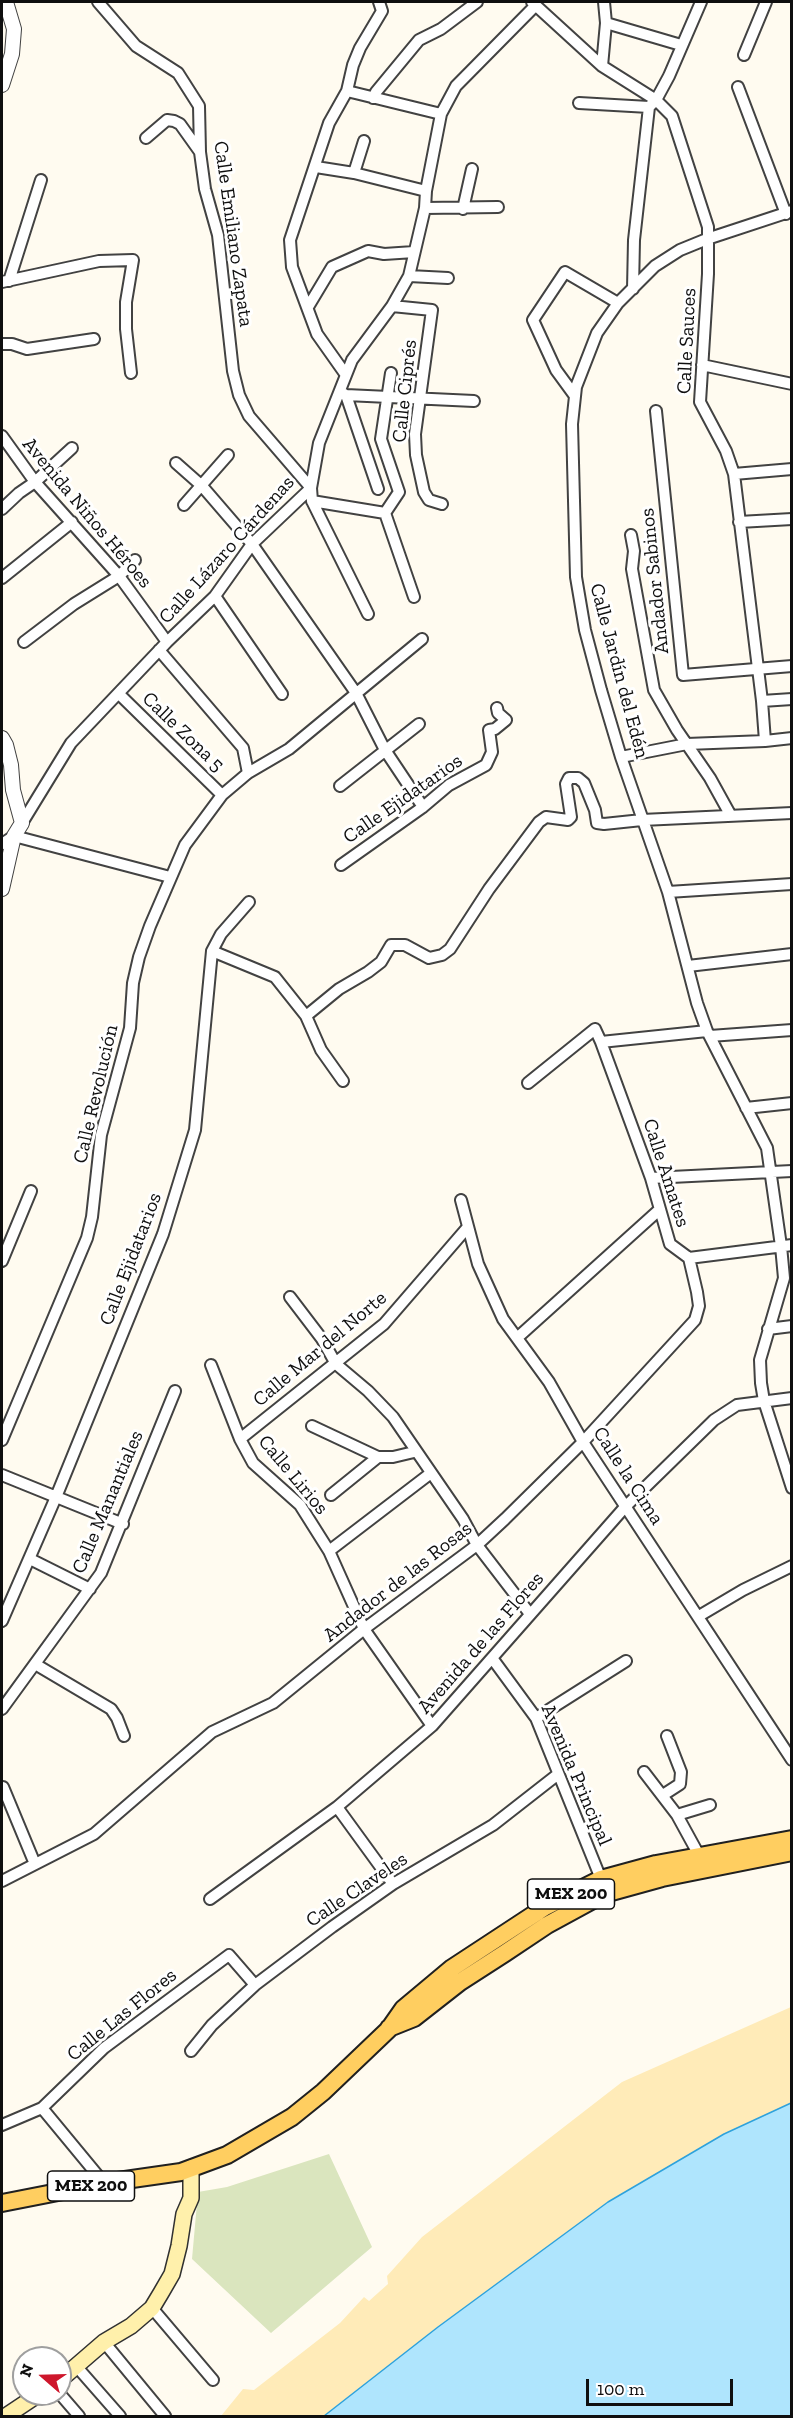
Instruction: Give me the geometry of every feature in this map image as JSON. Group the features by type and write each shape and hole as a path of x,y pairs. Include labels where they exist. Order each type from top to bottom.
{"main road":[{"name":"MEX 200","path":"2,2204 104,2183 186,2170 227,2155 292,2117 323,2092 389,2028 403,2009 453,1968 544,1907 601,1879 656,1864 792,1839"},
{"name":"MEX 200","path":"389,2028 414,2018 460,1982 522,1942 604,1894 662,1878 792,1852"},
{"path":"72,2371 104,2342 131,2326 152,2308 172,2274 184,2214 186,2170"}],"street":[{"path":"2,85 12,54 14,29 6,2"},
{"name":"Calle Emiliano Zapata","path":"98,2 136,46 178,73 198,106 200,152 205,189 218,235 233,371 239,394 249,416 311,488"},
{"path":"346,375 317,334 292,267 290,240 329,123 347,92 360,48 382,11 379,2"},
{"path":"602,66 606,23 604,2"},
{"path":"633,289 634,240 652,104 701,2"},
{"path":"744,55 766,2"},
{"path":"373,98 419,40 441,29 470,3"},
{"name":"Calle Sauces","path":"534,3 602,66 652,104 672,116 708,227 708,274 700,402 726,451 734,474 765,741"},
{"name":"Calle Lázaro Cárdenas","path":"22,822 71,743 163,646 215,596 252,544 311,488 319,443 343,394 346,375 352,360 392,306 409,276 425,208 426,191 441,114 456,86 534,3"},
{"path":"606,23 681,45"},
{"path":"738,87 789,213"},
{"path":"347,92 441,114"},
{"path":"579,103 652,104"},
{"path":"146,138 167,120 174,121 180,124 200,152"},
{"path":"354,173 364,141"},
{"path":"316,167 354,173 426,191"},
{"path":"463,209 472,168"},
{"path":"5,281 41,180"},
{"path":"425,208 498,207"},
{"name":"Calle Jardín del Edén","path":"789,213 707,239 680,250 655,266 618,303 597,333 586,355 575,396 572,424 576,577 585,630 621,757 668,892 708,1034 768,1148 786,1245 783,1278 777,1305 760,1360 764,1401 790,1481"},
{"path":"308,308 332,267 368,251 384,254 414,252"},
{"path":"5,281 99,261 133,260 126,302 126,329 131,373"},
{"path":"575,396 556,370 533,320 566,272 618,303"},
{"path":"409,276 448,278"},
{"name":"Calle Ciprés","path":"392,306 432,310 415,434 416,455 424,492 429,500 442,504"},
{"path":"2,344 12,344 27,349 94,339"},
{"path":"702,365 792,384"},
{"path":"385,513 399,492 381,439 391,373"},
{"path":"378,489 343,394 474,401"},
{"name":"Andador Sabinos","path":"656,411 683,675 792,666"},
{"name":"Avenida Niños Héroes","path":"2,436 35,482 119,576 163,646 243,748 248,772"},
{"path":"2,509 72,448"},
{"path":"184,505 228,455"},
{"path":"176,463 202,486 252,544 356,693 385,750 423,807"},
{"path":"734,474 792,469"},
{"path":"311,488 312,501 368,614"},
{"path":"312,501 385,513"},
{"path":"385,513 414,597"},
{"path":"739,522 792,519"},
{"path":"2,578 72,522"},
{"name":"Andador Sabinos","path":"631,535 634,550 632,569 654,690 710,778 730,816"},
{"path":"24,642 74,604 119,576 135,560"},
{"path":"215,596 282,694"},
{"name":"Calle Revolución","path":"2,1440 87,1238 92,1217 101,1135 130,1028 135,975 150,926 185,845 222,795 248,772 289,749 422,639"},
{"name":"Calle Zona 5","path":"119,694 222,795"},
{"path":"762,701 792,699"},
{"name":"Calle Ejidatarios","path":"341,865 423,807 449,785 486,765 492,752 492,730 505,722 497,708"},
{"path":"340,786 419,724"},
{"path":"2,738 11,765 13,790 22,822 14,836 2,889"},
{"path":"621,757 687,744 792,738"},
{"path":"306,1016 339,989 381,962 391,945 405,945 429,958 442,955 450,949 489,889 539,822 546,818 568,820 571,817 566,784 569,778 578,778 584,783 595,810 597,823 615,824 642,820 792,813"},
{"path":"2,844 14,836 170,877"},
{"path":"668,892 792,884"},
{"name":"Calle Ejidatarios","path":"2,1621 56,1497 163,1234 195,1130 212,951 221,934 249,902"},
{"path":"212,951 275,977 306,1016 321,1050 343,1081"},
{"path":"688,966 792,954"},
{"name":"Calle Amates","path":"528,1083 594,1029 601,1042 651,1179 670,1244 689,1257"},
{"path":"601,1042 792,1030"},
{"path":"746,1108 792,1103"},
{"path":"651,1179 792,1171"},
{"path":"2,1261 31,1191"},
{"name":"Calle la Cima","path":"461,1200 478,1264 503,1319 549,1382 583,1442 792,1760"},
{"path":"517,1338 659,1210"},
{"name":"Calle Mar del Norte","path":"240,1439 384,1324 467,1228"},
{"path":"689,1257 786,1245"},
{"name":"Andador de las Rosas","path":"2,1881 94,1834 212,1731 273,1703 364,1629 477,1545 583,1442 695,1320 699,1306 698,1292 689,1257"},
{"path":"290,1297 322,1339 336,1364 368,1391 393,1418 414,1452 463,1519 477,1545 530,1614"},
{"path":"768,1329 792,1326"},
{"name":"Calle Lirios","path":"210,1365 240,1439 253,1463 300,1504 329,1551 364,1629 432,1726"},
{"name":"Calle Manantiales","path":"2,1709 101,1573 123,1524 145,1460 175,1391"},
{"name":"Avenida de las Flores","path":"210,1899 337,1808 432,1726 626,1507 714,1420 737,1405 792,1398"},
{"path":"312,1426 378,1457 393,1457 414,1452"},
{"name":"Calle Lirios","path":"331,1495 378,1457"},
{"path":"329,1551 431,1473"},
{"path":"2,1475 123,1524"},
{"path":"30,1559 90,1589"},
{"path":"699,1616 742,1590 792,1566"},
{"name":"Avenida Principal","path":"492,1658 536,1718 557,1775 601,1879"},
{"path":"536,1718 626,1661"},
{"path":"35,1664 111,1709 124,1736"},
{"path":"663,1796 680,1784 681,1772 667,1736"},
{"path":"644,1772 677,1815 700,1857"},
{"name":"Calle Claveles","path":"191,2051 212,2025 255,1985 393,1884 494,1826 557,1775"},
{"path":"3,1787 35,1864"},
{"path":"677,1815 710,1805"},
{"path":"337,1808 393,1884"},
{"name":"Calle Las Flores","path":"42,2108 104,2048 229,1954 255,1985"},
{"path":"2,2125 42,2108 104,2183"},
{"path":"152,2308 213,2380"},
{"path":"104,2342 165,2416"},
{"path":"77,2367 120,2416"}],"sand":[{"path":"791,2007 791,2103 724,2134 608,2202 438,2327 324,2416 221,2416 243,2389 254,2390 340,2323 364,2297 369,2301 388,2284 387,2276 422,2237 622,2082"}],"green space":[{"path":"329,2154 372,2247 271,2333 192,2259 198,2192 227,2187"}],"water":[{"path":"791,2103 791,2416 324,2416 438,2327 608,2202 724,2134"}]}
